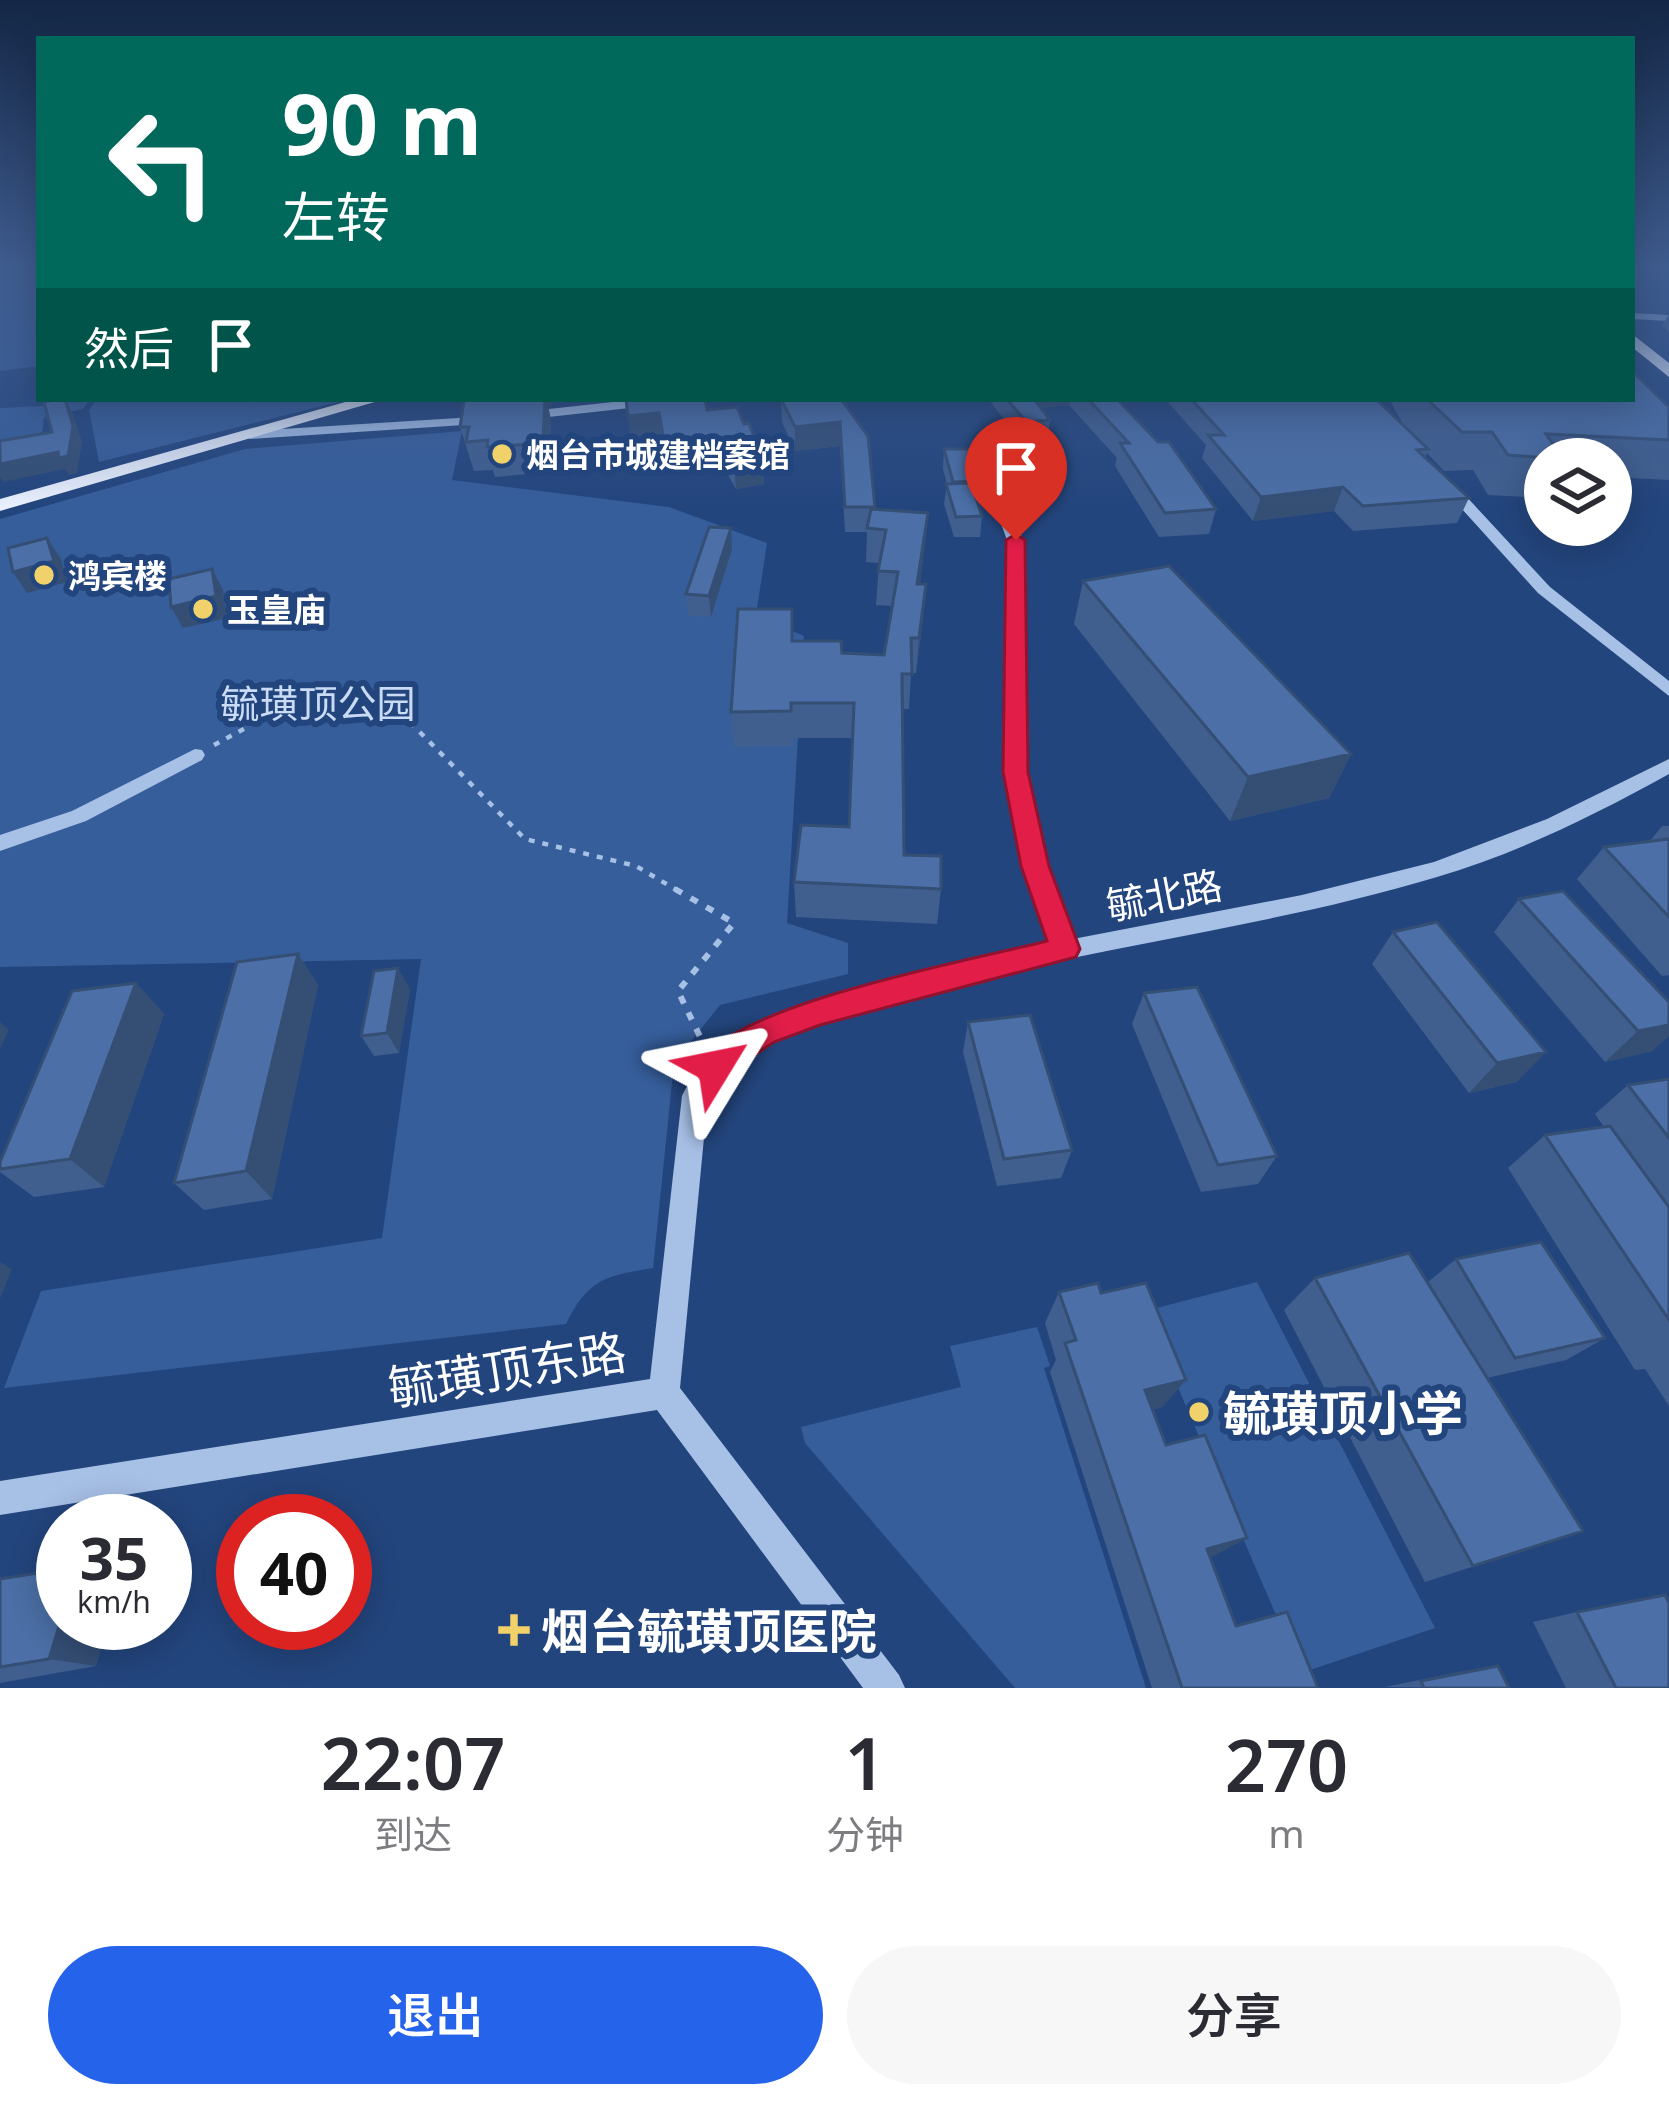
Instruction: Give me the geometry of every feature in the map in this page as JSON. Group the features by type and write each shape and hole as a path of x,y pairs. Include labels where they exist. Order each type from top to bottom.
{"main road":[{"path":"1643,349 1669,373"},
{"path":"0,505 366,402"}],"street":[{"path":"250,435 458,423 648,402"},
{"path":"982,452 1016,540 1016,772 1035,866 1065,949"},
{"path":"1431,468 1544,590 1669,689"},
{"path":"0,844 79,816 195,755"},
{"name":"毓北路","path":"715,1067 763,1033 817,1012 1065,949 1222,921 1438,869 1604,802 1669,766"},
{"path":"664,1393 695,1096 715,1067"},
{"name":"毓璜顶东路","path":"0,1498 664,1393 886,1688"}],"path":[{"path":"195,755 266,717 340,698 406,718 525,839 636,866 734,923 678,991 715,1067"}],"green space":[{"path":"0,349 36,349 36,366 0,371"},
{"path":"88,402 83,409 44,417 42,434 0,449 0,408"},
{"path":"95,402 338,402 99,462 89,410"},
{"name":"毓璜顶公园","path":"462,431 452,480 669,507 767,543 756,615 804,636 787,923 848,943 848,974 720,1005 674,1063 653,1268 600,1282 582,1297 566,1324 4,1388 41,1291 382,1238 421,959 0,967 0,519 245,449"},
{"path":"1257,1282 1435,1628 1301,1673 1145,1311"},
{"path":"1037,1327 1050,1366 1044,1368 1146,1688 1015,1688 805,1443 801,1427 961,1387 950,1346"}],"building":[{"path":"1635,374 1669,407 1669,440 1546,434 1549,438 1524,438 1524,456 1508,455 1492,432 1462,432 1430,402 1635,402"},
{"path":"44,402 66,402 73,426 68,456 59,458 58,452 0,464 0,441 52,432"},
{"path":"464,402 545,402 543,438 532,439 532,444 487,447 488,440 466,442 469,427 460,427"},
{"path":"626,402 706,402 707,410 737,407 744,424 749,423 763,462 734,467 715,435 664,440 659,413 628,416"},
{"path":"782,402 843,402 868,436 875,507 845,507 840,422 795,427"},
{"path":"1009,402 1036,402 1050,420 1026,422"},
{"path":"1091,402 1120,402 1158,442 1169,442 1216,509 1165,513 1120,443 1129,443"},
{"path":"1194,402 1379,402 1428,449 1417,450 1469,498 1363,506 1343,487 1261,497 1208,435 1224,435"},
{"path":"944,449 969,449 979,481 953,482"},
{"path":"971,483 982,516 956,517 946,484"},
{"path":"871,509 928,513 917,584 926,584 919,638 911,638 912,674 902,674 904,855 941,856 941,889 794,882 801,825 849,827 854,703 791,703 791,711 731,712 738,609 792,609 792,641 841,641 842,653 884,655 898,572 878,571 886,530 867,528"},
{"path":"709,527 731,528 709,596 686,594"},
{"path":"47,538 54,561 13,572 8,548"},
{"path":"1169,566 1351,754 1248,777 1083,581"},
{"path":"212,569 216,596 171,607 169,579"},
{"path":"1669,839 1669,917 1604,847"},
{"path":"1563,891 1669,1002 1669,1025 1638,1031 1519,899"},
{"path":"1437,922 1546,1052 1497,1063 1393,932"},
{"path":"298,954 246,1171 174,1183 237,962"},
{"path":"398,968 387,1033 361,1036 374,971"},
{"path":"136,983 70,1159 0,1169 72,991"},
{"path":"1197,987 1277,1156 1218,1165 1144,993"},
{"path":"1030,1015 1072,1150 1004,1159 968,1022"},
{"path":"1669,1079 1669,1138 1628,1085"},
{"path":"1610,1126 1669,1207 1669,1320 1545,1135"},
{"path":"1541,1242 1605,1338 1515,1358 1456,1259"},
{"path":"1409,1253 1583,1531 1473,1566 1315,1278"},
{"path":"1098,1283 1101,1293 1146,1283 1186,1380 1145,1390 1166,1445 1205,1435 1247,1538 1207,1549 1236,1626 1287,1612 1318,1688 1182,1688 1065,1343 1076,1340 1059,1292"},
{"path":"36,1573 36,1650 52,1650 49,1659 0,1667 0,1579"},
{"path":"1665,1595 1669,1603 1669,1688 1616,1688 1577,1612"},
{"path":"1498,1666 1509,1688 1424,1688 1421,1681"}],"place":[{"name":"烟台市城建档案馆","path":"502,454"},
{"name":"鸿宾楼","path":"44,575"},
{"name":"玉皇庙","path":"203,609"},
{"name":"毓璜顶小学","path":"1199,1412"},
{"name":"烟台毓璜顶医院","path":"514,1630"}],"route":[{"path":"715,1067 763,1033 817,1012 1065,949 1035,866 1016,772 1016,540"}]}
